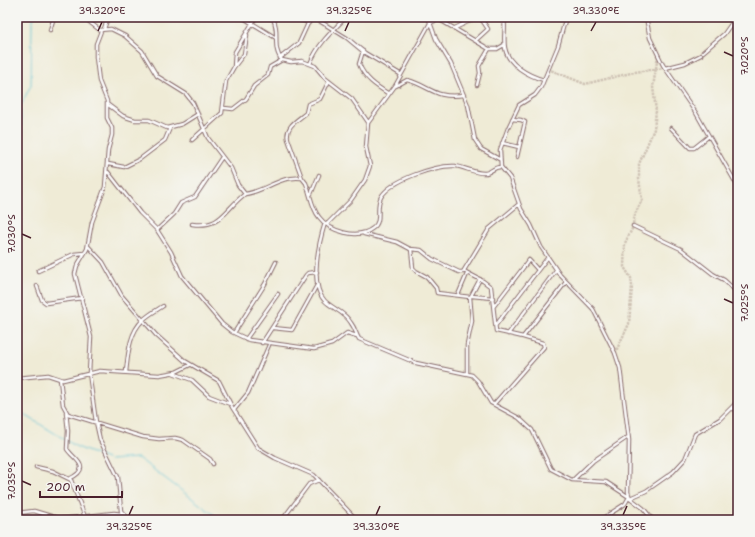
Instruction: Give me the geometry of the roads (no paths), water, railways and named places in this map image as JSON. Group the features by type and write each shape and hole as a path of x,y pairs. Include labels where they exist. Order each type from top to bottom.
{"street":[{"path":"50,30 54,17"},
{"path":"83,17 100,30"},
{"path":"104,29 108,17"},
{"path":"242,17 276,38"},
{"path":"234,67 235,52 247,33 251,23 256,17"},
{"path":"272,17 277,25 277,52 281,59"},
{"path":"294,17 309,23"},
{"path":"224,108 233,109 244,101 254,86 268,75 270,67 299,43 312,17 334,30 363,52 400,74"},
{"path":"310,64 315,54 346,17"},
{"path":"428,17 436,39 450,61 468,105 476,142 485,152 500,160"},
{"path":"445,17 430,23 417,49 400,74 395,86 368,123 366,147 370,165 366,177 351,200 326,223 317,272 317,285 324,300 341,312 351,322 357,336 363,342 416,363 451,372 466,373 478,381 494,404 528,426 536,435 551,469 572,480 606,482 644,508 653,520"},
{"path":"455,28 479,17 488,29 476,40"},
{"path":"504,17 504,46 509,59 530,76 544,80"},
{"path":"566,17 558,46 544,80 535,95 519,105 502,143 500,160 501,167 510,178 524,216 531,225 538,241 556,270 592,309 615,353 620,368 629,436 628,492 630,497"},
{"path":"646,17 650,38 665,68 709,136 738,186"},
{"path":"703,52 724,34 736,17"},
{"path":"440,19 489,49 497,49 504,46"},
{"path":"100,30 114,30 137,47 143,53 155,73 186,94 198,114 204,129 231,168 238,185 245,194"},
{"path":"100,30 96,44 96,57 99,81 107,103 107,118 112,132 108,171 103,193 92,222 88,246 75,271 91,337 89,373 96,422 100,440 118,476 122,514"},
{"path":"192,140 194,136 221,114 224,108 223,94 226,81 244,54 247,33"},
{"path":"477,84 480,72 479,66 489,49"},
{"path":"363,52 359,64 363,72 372,83 389,94"},
{"path":"665,68 685,63 701,55"},
{"path":"281,59 310,64 352,99 368,123"},
{"path":"395,86 408,80 440,94 451,96 464,95"},
{"path":"329,81 320,99 308,104 306,113 292,125 287,135 302,178 311,194 317,215 326,223 348,234 363,234 397,242 411,249 421,250 432,259 454,270 466,272 480,279 491,287 497,332 543,343 544,347 494,404"},
{"path":"107,103 117,114 135,120 147,119 165,127 182,124 198,114"},
{"path":"512,119 525,122 517,157"},
{"path":"108,164 124,167 140,159 165,140 171,127"},
{"path":"671,128 690,148 694,148 709,136"},
{"path":"502,143 520,147"},
{"path":"157,230 174,214 181,203 195,197 222,157"},
{"path":"363,234 377,225 378,204 381,196 409,176 452,166 483,173 496,167 501,167"},
{"path":"108,171 140,213 157,230 172,252 182,276 222,324 234,333 246,339 262,343 314,350 332,344 347,333 357,336"},
{"path":"311,194 319,175"},
{"path":"192,224 201,225 219,220 234,203 245,194 258,192 284,178 302,178"},
{"path":"458,295 479,243 489,230 519,204"},
{"path":"633,226 681,248 713,274 724,280 738,293"},
{"path":"88,246 103,262 122,296 162,340 190,365 219,381 230,404 258,448 263,452 302,469 320,480 358,520"},
{"path":"411,249 413,268 416,272 427,277 436,288 437,293 493,298"},
{"path":"38,271 74,254 85,253"},
{"path":"495,326 548,257"},
{"path":"494,306 529,260 538,270"},
{"path":"234,333 265,284 276,262"},
{"path":"508,334 556,270"},
{"path":"262,343 306,275 310,272 317,272"},
{"path":"466,373 467,345 472,324 471,296 480,279"},
{"path":"523,337 566,282"},
{"path":"273,328 292,330 317,285"},
{"path":"37,286 42,300 46,303 82,298"},
{"path":"246,339 278,294"},
{"path":"126,372 129,348 138,327 143,320 163,306"},
{"path":"234,410 248,393 269,344"},
{"path":"17,378 48,375 60,379 69,379 100,371 159,375 173,373 190,365"},
{"path":"173,373 189,379 208,395 230,404"},
{"path":"60,379 62,404 66,412 68,431 67,450 79,461 80,464 78,472 69,479"},
{"path":"600,520 625,504 630,497 646,491 673,472 685,459 695,434 713,424 732,409 738,401"},
{"path":"732,409 738,409"},
{"path":"66,412 84,420 96,422 103,426 143,437 158,439 174,438 183,440 210,459 213,464"},
{"path":"572,480 593,461 624,442 629,436"},
{"path":"36,467 53,471 69,479 73,484 85,517"},
{"path":"282,520 309,484 320,480"},
{"path":"17,513 29,510 59,518 85,517 114,513 122,514 130,520"}],"waterway":[{"path":"17,192 24,167 20,107 31,85 32,23 34,17"},
{"path":"17,410 77,447 107,459"},
{"path":"110,460 138,458 221,520"}],"tunnel":[{"path":"615,353 629,324 632,286 631,278 624,267 625,243 632,229 635,214 642,200 639,179 639,164 654,129 656,111 653,87 658,55"},
{"path":"548,69 585,84 635,72 665,68"}]}
